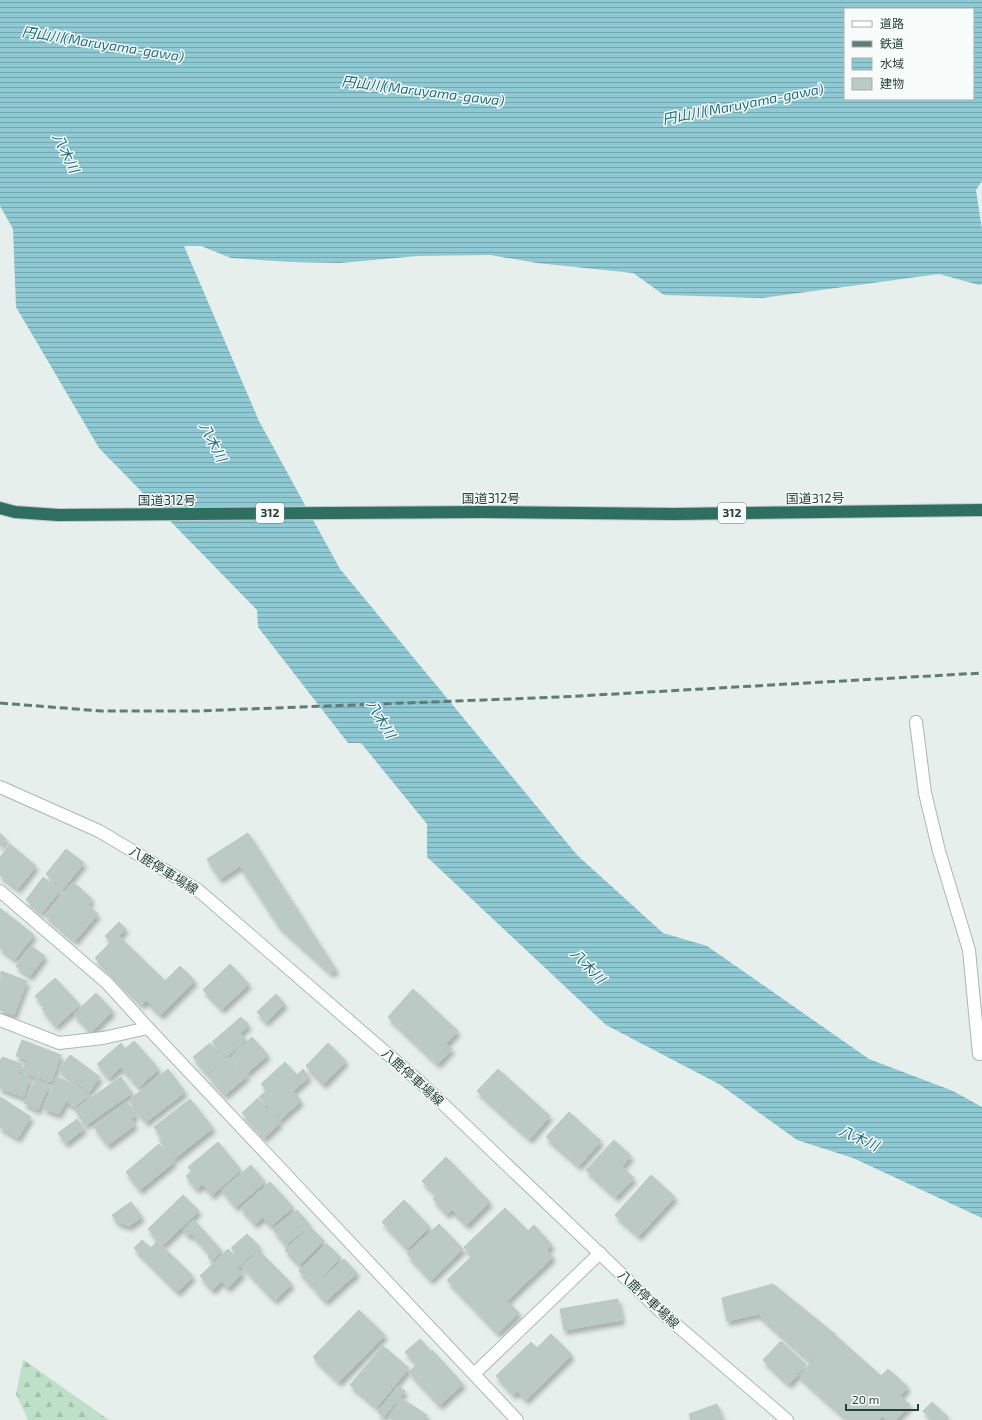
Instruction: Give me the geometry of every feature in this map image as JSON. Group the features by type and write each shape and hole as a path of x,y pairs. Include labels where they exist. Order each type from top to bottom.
{"highway":[{"name":"国道312号","path":"0,508 15,512 58,514 482,512 674,514 982,510"}],"street":[{"path":"916,722 925,793 939,851 969,950 979,1054"},
{"name":"八鹿停車場線","path":"0,787 99,831 198,890 421,1083 659,1310 787,1420"},
{"path":"0,891 107,983 518,1420"},
{"path":"0,1020 58,1043 103,1038 148,1028"},
{"path":"474,1374 600,1253"}],"green space":[{"path":"23,1360 109,1420 28,1420 16,1394"}],"water":[{"path":"0,0 982,0 982,181 976,190 982,229 982,284 979,285 939,274 762,298 664,295 633,273 537,263 490,255 418,256 340,263 291,262 231,258 201,246 184,246 259,421 340,569 577,855 663,933 707,946 869,1059 953,1091 982,1107 982,1218 853,1158 797,1140 719,1084 606,1025 427,857 427,824 361,743 348,743 258,627 257,610 99,448 16,307 13,229 0,206"}],"building":[{"path":"0,833 6,839 0,847"},
{"path":"248,833 336,970 331,973 279,926 240,866 220,879 207,859"},
{"path":"10,844 36,866 18,889 0,875 0,857"},
{"path":"66,849 84,863 63,889 46,874"},
{"path":"43,877 60,890 42,913 26,900"},
{"path":"73,882 92,899 88,905 98,914 75,941 45,915"},
{"path":"0,908 34,935 15,959 0,948"},
{"path":"119,922 126,929 119,936 165,981 180,966 195,981 161,1015 146,1000 142,1005 95,958 111,942 105,936"},
{"path":"31,946 45,956 30,976 16,966"},
{"path":"230,964 249,984 222,1009 203,990"},
{"path":"1,971 27,981 14,1015 0,1010"},
{"path":"55,978 80,1005 56,1026 42,1009 45,1007 35,996"},
{"path":"413,989 458,1031 446,1044 452,1049 438,1064 388,1017"},
{"path":"96,993 113,1011 91,1032 74,1014"},
{"path":"276,994 285,1004 266,1022 257,1012"},
{"path":"241,1017 249,1025 240,1033 246,1040 225,1058 212,1042"},
{"path":"252,1037 268,1055 247,1073 232,1055"},
{"path":"22,1040 61,1055 51,1082 22,1072 27,1060 16,1056"},
{"path":"134,1041 159,1069 139,1087 121,1067 109,1078 97,1064 121,1043 125,1049"},
{"path":"210,1043 225,1060 207,1074 193,1057"},
{"path":"328,1043 346,1061 324,1084 306,1066"},
{"path":"70,1055 100,1077 89,1092 59,1070"},
{"path":"2,1057 22,1064 19,1074 30,1078 23,1097 0,1088 0,1062"},
{"path":"230,1057 247,1076 225,1095 208,1076"},
{"path":"285,1062 297,1075 303,1069 309,1077 293,1091 301,1101 280,1120 259,1097 267,1090 261,1084"},
{"path":"168,1069 185,1092 146,1122 129,1100"},
{"path":"498,1069 550,1116 530,1139 477,1091"},
{"path":"57,1077 71,1083 89,1095 74,1107 66,1101 59,1114 44,1109"},
{"path":"121,1077 132,1093 86,1125 75,1109"},
{"path":"36,1079 49,1085 38,1110 24,1103"},
{"path":"0,1097 31,1117 18,1138 0,1127"},
{"path":"258,1098 280,1123 264,1138 242,1113"},
{"path":"190,1099 213,1128 174,1159 159,1140 162,1138 154,1127"},
{"path":"127,1102 136,1115 131,1119 135,1125 108,1145 94,1127"},
{"path":"569,1112 601,1141 579,1166 546,1137"},
{"path":"77,1119 84,1129 66,1143 58,1133"},
{"path":"614,1140 631,1156 622,1167 634,1178 616,1197 586,1170"},
{"path":"218,1142 241,1170 212,1195 203,1184 197,1189 186,1176 192,1171 188,1167"},
{"path":"159,1144 174,1162 140,1190 126,1172"},
{"path":"446,1157 490,1202 467,1225 452,1210 447,1214 433,1199 437,1195 422,1181"},
{"path":"251,1165 265,1182 236,1207 222,1190"},
{"path":"651,1175 675,1197 639,1236 615,1215"},
{"path":"270,1182 293,1207 271,1226 263,1217 255,1224 241,1208"},
{"path":"183,1195 199,1211 163,1245 148,1229"},
{"path":"404,1200 430,1227 408,1249 382,1222"},
{"path":"131,1202 142,1217 129,1226 117,1222 112,1215"},
{"path":"505,1208 528,1231 534,1225 552,1245 547,1250 553,1257 507,1301 519,1313 498,1333 447,1280 472,1256 464,1247"},
{"path":"297,1210 310,1225 286,1245 273,1229"},
{"path":"194,1220 222,1251 212,1261 208,1257 210,1254 192,1234 189,1236 183,1230"},
{"path":"439,1224 463,1249 431,1280 407,1254"},
{"path":"310,1227 324,1241 300,1265 285,1250"},
{"path":"247,1234 260,1247 243,1262 231,1248"},
{"path":"142,1240 151,1248 157,1241 193,1276 178,1292 134,1248"},
{"path":"327,1244 341,1258 312,1286 299,1271"},
{"path":"228,1249 242,1264 238,1268 243,1273 228,1288 222,1281 213,1290 200,1276"},
{"path":"258,1250 292,1284 275,1300 242,1266"},
{"path":"344,1259 357,1273 326,1301 313,1287"},
{"path":"773,1284 835,1334 810,1361 758,1314 727,1321 722,1298"},
{"path":"618,1299 622,1320 564,1330 560,1309"},
{"path":"359,1310 385,1335 339,1382 313,1357"},
{"path":"551,1334 572,1355 526,1400 518,1391 514,1395 496,1376 531,1342 537,1348"},
{"path":"835,1335 881,1376 888,1369 908,1387 900,1396 910,1405 896,1420 886,1420 882,1416 879,1420 848,1420 799,1376"},
{"path":"420,1339 430,1350 416,1363 405,1352"},
{"path":"781,1341 806,1365 789,1384 763,1360"},
{"path":"383,1346 409,1368 377,1407 350,1385"},
{"path":"432,1350 463,1384 440,1405 409,1372"},
{"path":"398,1386 405,1391 384,1417 378,1412"},
{"path":"401,1398 427,1415 424,1420 394,1420 389,1417"},
{"path":"932,1402 948,1417 946,1420 933,1420 923,1411"},
{"path":"717,1404 723,1420 691,1420 689,1414"}],"railway":[{"path":"0,703 101,711 197,711 561,697 982,673"}],"water label":[{"name":"円山川(Maruyama-gawa)","path":"103,44"},
{"name":"円山川(Maruyama-gawa)","path":"423,91"},
{"name":"円山川(Maruyama-gawa)","path":"743,104"},
{"name":"八木川","path":"66,153"},
{"name":"八木川","path":"213,442"},
{"name":"八木川","path":"381,719"},
{"name":"八木川","path":"588,966"},
{"name":"八木川","path":"859,1138"}]}
